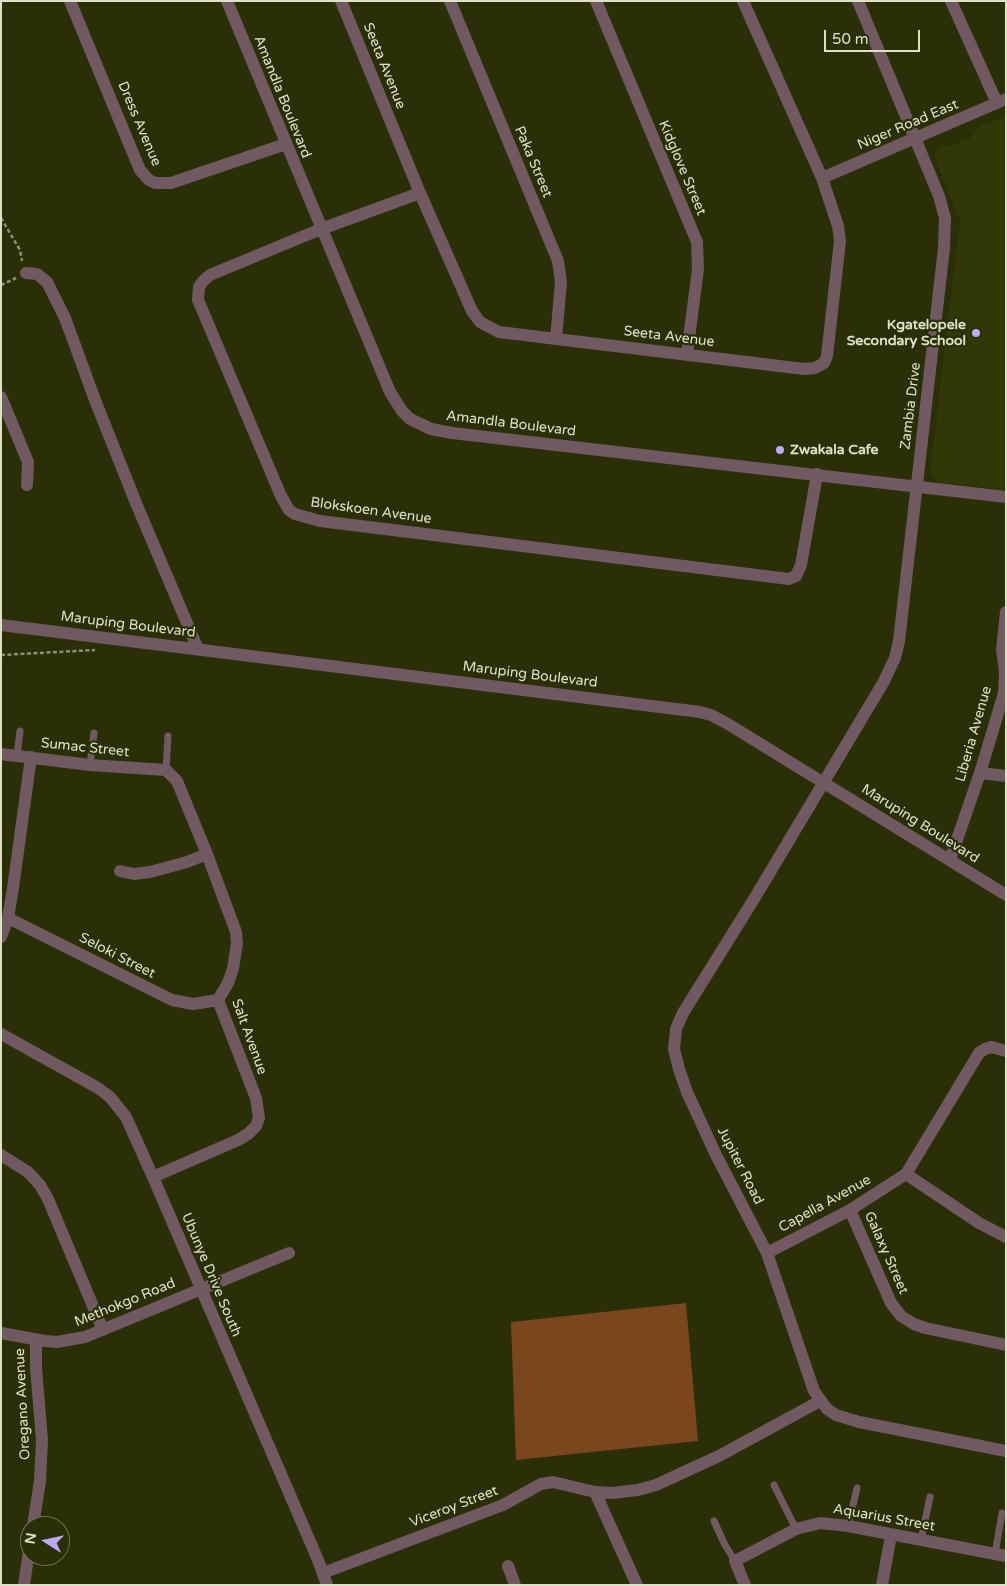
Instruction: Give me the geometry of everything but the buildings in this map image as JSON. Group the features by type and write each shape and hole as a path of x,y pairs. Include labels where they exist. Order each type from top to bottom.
{"street":[{"name":"Dress Avenue","path":"70,1 140,170 149,180 162,184 171,183 286,144"},
{"name":"Amandla Boulevard","path":"227,1 390,392 402,411 420,424 452,433 917,485 1006,497"},
{"name":"Seeta Avenue","path":"341,1 420,193 472,311 480,322 499,332 804,369 815,368 824,362 827,356 840,241 838,226 822,178 743,1"},
{"name":"Paka Street","path":"450,1 558,261 561,282 556,339"},
{"name":"Kidglove Street","path":"596,1 696,242 698,269 687,354"},
{"name":"Zambia Drive","path":"824,782 883,683 895,658 900,641 945,230 939,196 858,1"},
{"path":"951,1 1001,101"},
{"name":"Niger Road East","path":"822,178 1001,101"},
{"name":"Blokskoen Avenue","path":"420,193 321,229 210,275 203,281 198,293 201,307 281,496 295,514 320,521 789,579 796,576 801,565 817,474"},
{"path":"26,273 37,274 47,282 65,318 136,503 198,649"},
{"path":"1,396 28,462 27,484"},
{"name":"Liberia Avenue","path":"950,860 1005,693 1002,650 1006,612"},
{"name":"Maruping Boulevard","path":"1,625 700,712 718,718 1006,895"},
{"name":"Sumac Street","path":"1,754 90,765 166,770"},
{"path":"1,937 8,918 31,757"},
{"name":"Salt Avenue","path":"153,1177 238,1140 256,1126 259,1118 256,1098 218,1000 233,969 236,937 233,921 177,781 166,770"},
{"path":"980,772 1006,776"},
{"name":"Jupiter Road","path":"824,782 683,1013 676,1029 674,1049 678,1069 716,1155 767,1253 814,1391 820,1401 836,1415 859,1422 1006,1452"},
{"path":"120,871 134,874 150,872 187,862 207,854"},
{"name":"Seloki Street","path":"8,918 172,1000 193,1004 218,1000"},
{"name":"Ubunye Drive South","path":"1,1034 84,1080 110,1097 119,1107 133,1130 325,1579"},
{"name":"Capella Avenue","path":"767,1253 850,1210 906,1174 979,1053 991,1047 1006,1051"},
{"path":"1,1155 28,1172 40,1185 48,1199 103,1330"},
{"path":"906,1174 979,1223 1006,1237"},
{"name":"Galaxy Street","path":"850,1210 891,1303 901,1316 925,1328 1006,1345"},
{"name":"Methokgo Road","path":"1,1333 36,1340 70,1341 103,1330 200,1288 289,1253"},
{"name":"Oregano Avenue","path":"35,1516 40,1481 42,1440 36,1368 36,1340"},
{"name":"Viceroy Street","path":"325,1579 502,1505 541,1484 553,1482 595,1492 626,1492 656,1485 720,1456 820,1401"},
{"path":"595,1492 636,1585"},
{"name":"Aquarius Street","path":"736,1561 796,1529 820,1523 848,1526 1000,1555"},
{"path":"882,1585 892,1535"},
{"path":"736,1561 746,1585"},
{"path":"24,1585 27,1566"},
{"path":"508,1566 515,1585"}],"lane":[{"path":"17,756 20,731"},
{"path":"90,765 94,733"},
{"path":"166,770 168,736"},
{"path":"774,1485 796,1529"},
{"path":"848,1526 857,1488"},
{"path":"922,1540 930,1497"},
{"path":"1000,1555 1002,1512"},
{"path":"714,1521 725,1545 736,1561"}],"path":[{"path":"1,218 20,250 26,273 1,285"},
{"path":"1,655 102,648"}],"shaded area":[{"name":"Kgatelopele Secondary School","path":"1006,116 1006,490 937,482 930,471 960,221 934,156 940,145 949,146 969,139 981,126"},
{"path":"686,1303 698,1441 516,1460 511,1322"}],"place":[{"name":"Kgatelopele Secondary School","path":"976,333"},
{"name":"Zwakala Cafe","path":"780,450"}]}
